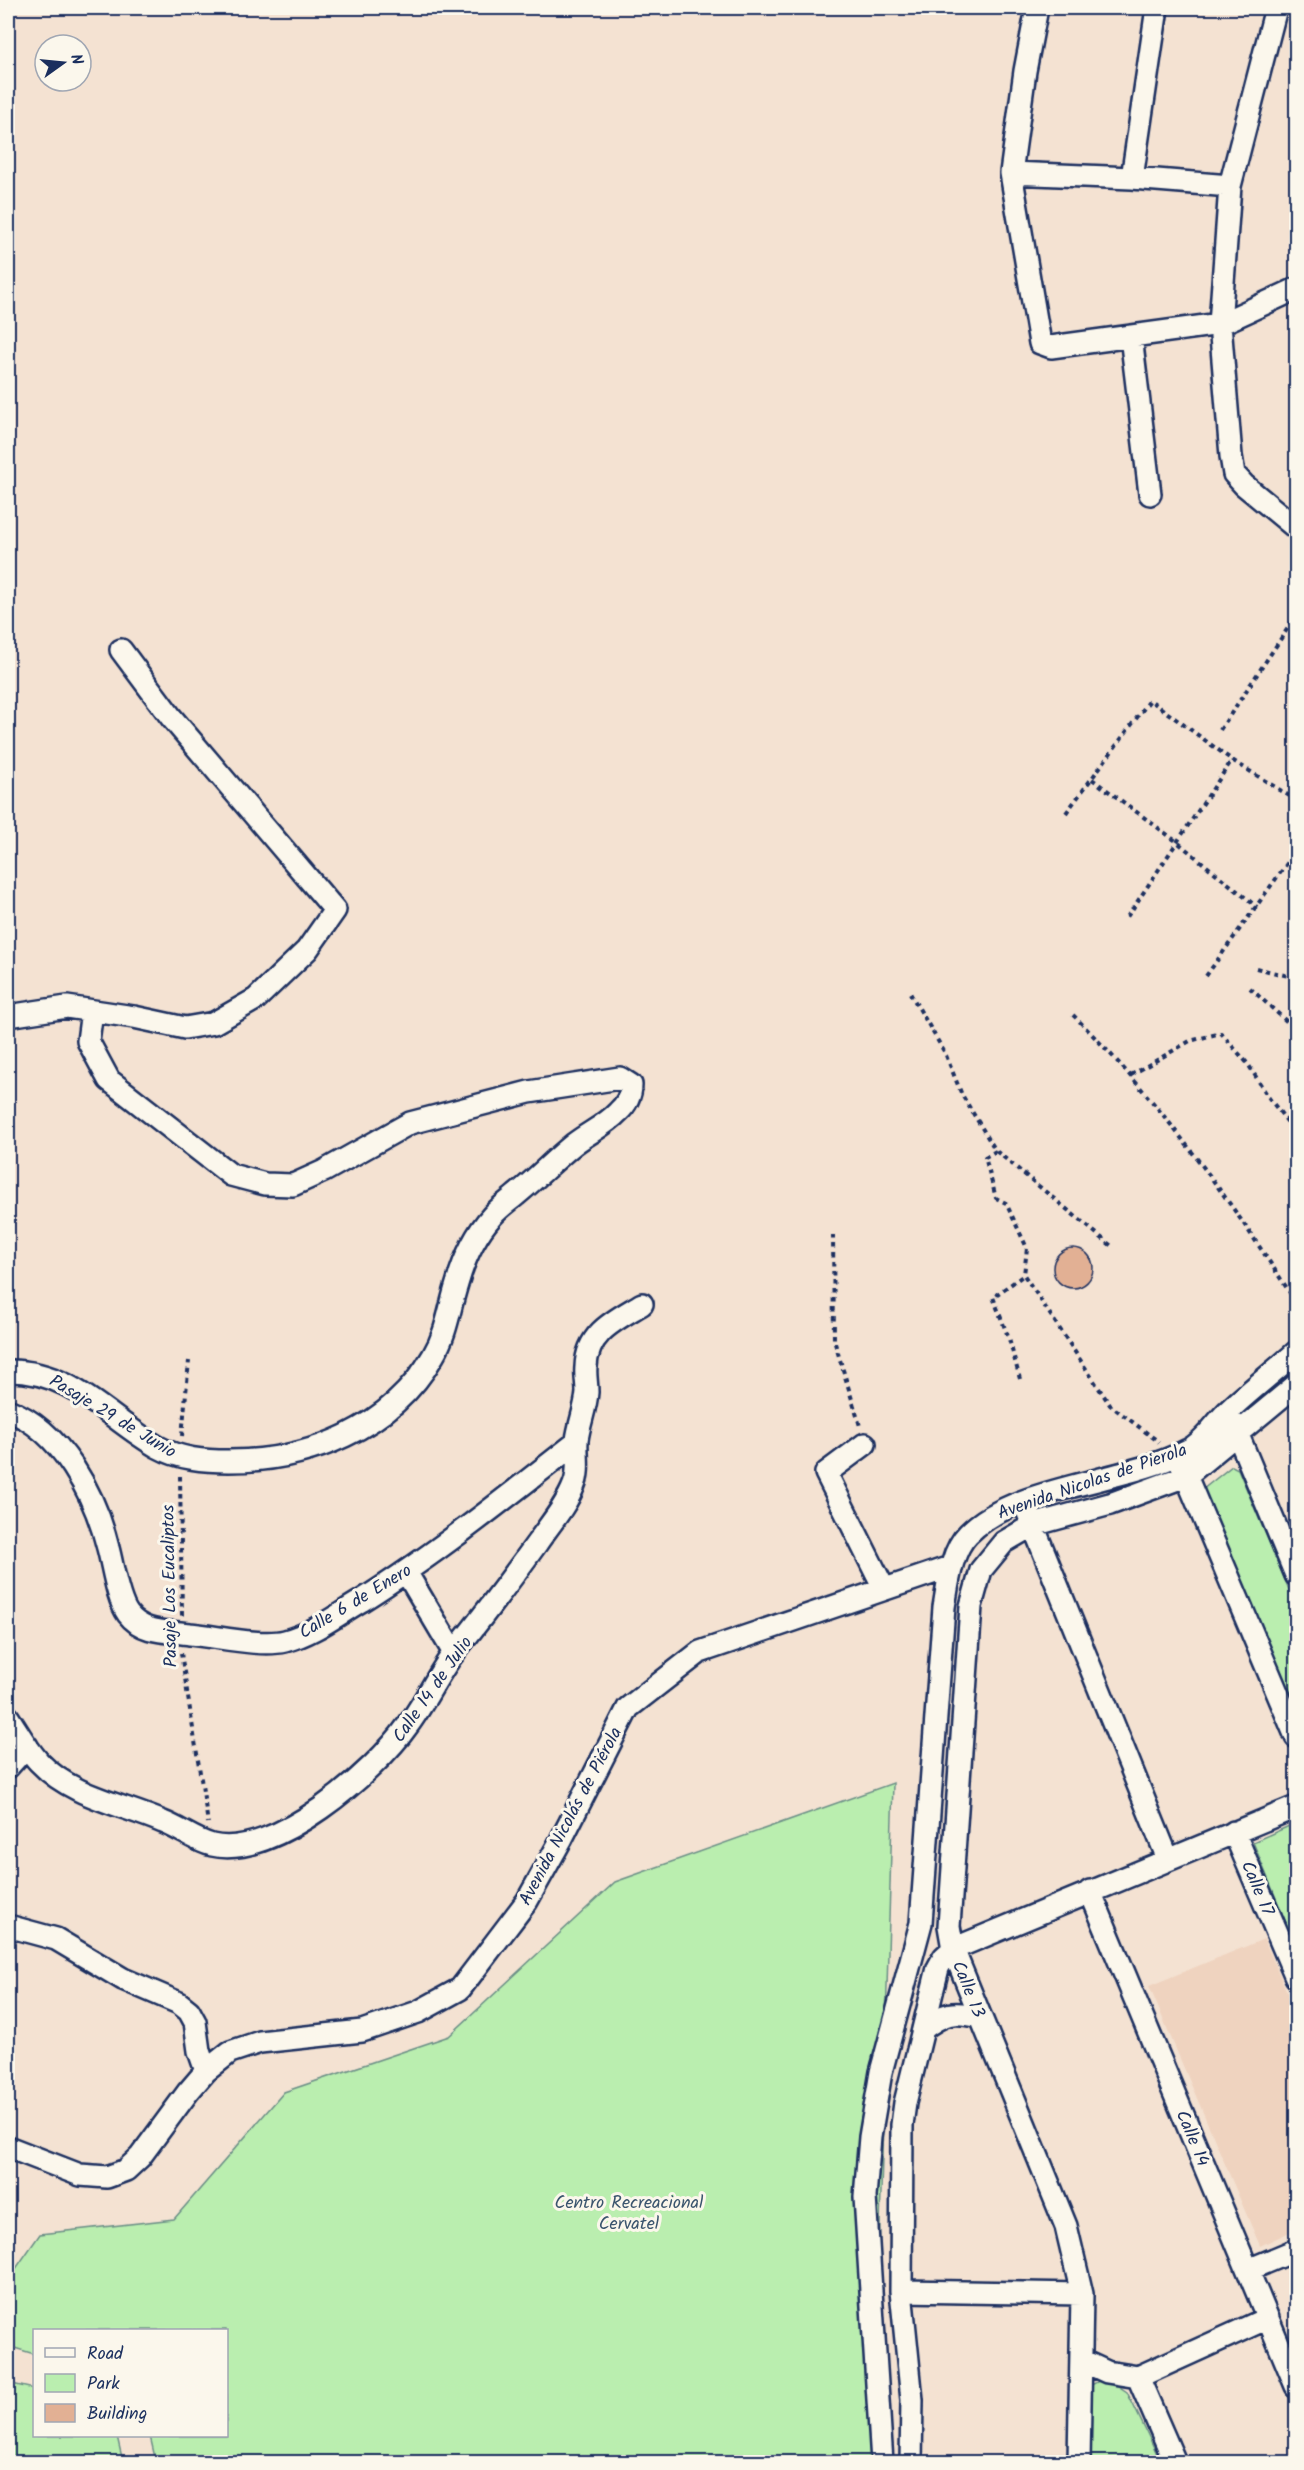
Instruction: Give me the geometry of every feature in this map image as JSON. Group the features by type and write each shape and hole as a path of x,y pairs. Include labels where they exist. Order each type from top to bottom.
{"street":[{"path":"1037,8 1024,71 1011,173 1040,343 1051,347 1220,324 1296,289"},
{"path":"1132,178 1156,8"},
{"path":"1276,8 1230,186 1220,324 1234,474 1296,528"},
{"path":"1011,173 1132,178 1230,186"},
{"path":"1131,336 1150,494"},
{"path":"8,1016 67,1007 134,1017 185,1029 214,1023 256,999 307,950 335,910 171,717 121,650"},
{"name":"Pasaje 29 de Junio","path":"8,1371 33,1372 61,1381 103,1406 149,1441 180,1456 222,1461 249,1461 294,1455 342,1438 386,1410 421,1374 439,1346 450,1317 462,1267 478,1234 501,1206 574,1144 619,1112 631,1094 631,1084 620,1078 529,1092 410,1123 324,1171 293,1185 265,1184 231,1175 109,1080 88,1041 92,1011"},
{"name":"Calle 14 de Julio","path":"8,1717 39,1762 56,1776 92,1797 140,1812 212,1845 229,1846 268,1838 288,1830 330,1801 394,1743 409,1725 454,1653 487,1613 565,1504 575,1482 577,1442 586,1392 587,1357 592,1342 603,1328 642,1304"},
{"name":"Avenida Nicolas de Pierola","path":"950,1567 967,1535 994,1514 1023,1502 1130,1472 1191,1449 1228,1411 1296,1353"},
{"name":"Calle 13","path":"1079,2463 1082,2294 1066,2226 952,1949 949,1926 971,1606 981,1570 1004,1542 1033,1525 1110,1504 1186,1476 1296,1385"},
{"name":"Calle 6 de Enero","path":"8,1410 26,1419 52,1441 81,1482 101,1520 118,1590 127,1613 136,1622 154,1631 261,1642 285,1641 322,1625 406,1572 577,1442"},
{"path":"1228,1411 1296,1575"},
{"path":"865,1444 826,1473 884,1589"},
{"path":"1177,1456 1296,1737"},
{"path":"1023,1502 1168,1859"},
{"path":"882,2463 865,2197 870,2137 881,2072 921,1923 950,1567"},
{"name":"Avenida Nicolás de Piérola","path":"10,2150 80,2175 107,2177 126,2170 140,2157 206,2071 230,2052 260,2042 362,2031 418,2012 460,1989 527,1901 628,1708 700,1652 950,1567"},
{"path":"406,1572 454,1653"},
{"path":"8,1767 27,1746"},
{"path":"911,2463 912,2388 901,2290 902,2125 905,2103 938,1968 944,1957 952,1949 1296,1807"},
{"name":"Calle 17","path":"1234,1832 1296,1977"},
{"name":"Calle 14","path":"1090,1891 1296,2386"},
{"path":"8,1926 56,1939 123,1979 179,2003 189,2011 195,2022 199,2051 206,2071"},
{"path":"923,2029 939,2017 955,2013 981,2017"},
{"path":"1248,2270 1296,2250"},
{"path":"901,2290 1082,2294"},
{"path":"1081,2360 1107,2372 1138,2377 1268,2318"},
{"path":"1138,2377 1175,2463"}],"path":[{"path":"1220,730 1296,616"},
{"path":"1066,813 1150,700 1232,759 1296,800"},
{"path":"1127,917 1232,759"},
{"path":"1092,779 1176,841 1257,908"},
{"path":"1206,976 1296,851"},
{"path":"1256,968 1296,978"},
{"path":"1250,988 1296,1030"},
{"path":"910,993 945,1053 962,1095 996,1152 1114,1248"},
{"path":"1072,1015 1131,1075 1224,1192 1296,1302"},
{"path":"1131,1075 1190,1041 1221,1033 1248,1064 1269,1098 1296,1133"},
{"path":"996,1152 985,1157 996,1198 1006,1203 1027,1248 1024,1275 1110,1405 1177,1456"},
{"path":"833,1235 834,1340 865,1444"},
{"path":"1020,1379 1009,1339 993,1297 1024,1275"},
{"name":"Pasaje Los Eucaliptos","path":"189,1361 180,1456 181,1653 212,1845"}],"shaded area":[{"path":"1264,1939 1296,2013 1296,2229 1260,2246 1149,1986"}],"green space":[{"path":"1232,1466 1238,1469 1296,1606 1296,1728 1197,1494"},
{"name":"Centro Recreacional Cervatel","path":"893,1783 873,2462 156,2462 150,2437 228,2437 228,2329 33,2329 33,2354 8,2346 8,2280 40,2234 174,2219 284,2092 449,2036 615,1882"},
{"path":"1296,1823 1296,1947 1253,1842"},
{"path":"1099,2381 1118,2386 1127,2392 1161,2462 1090,2462 1088,2391 1093,2384"},
{"path":"8,2383 33,2389 33,2437 117,2437 123,2462 8,2462"}],"building":[{"path":"1073,1248 1087,1254 1093,1268 1087,1282 1073,1288 1059,1282 1053,1268 1059,1254"}]}
